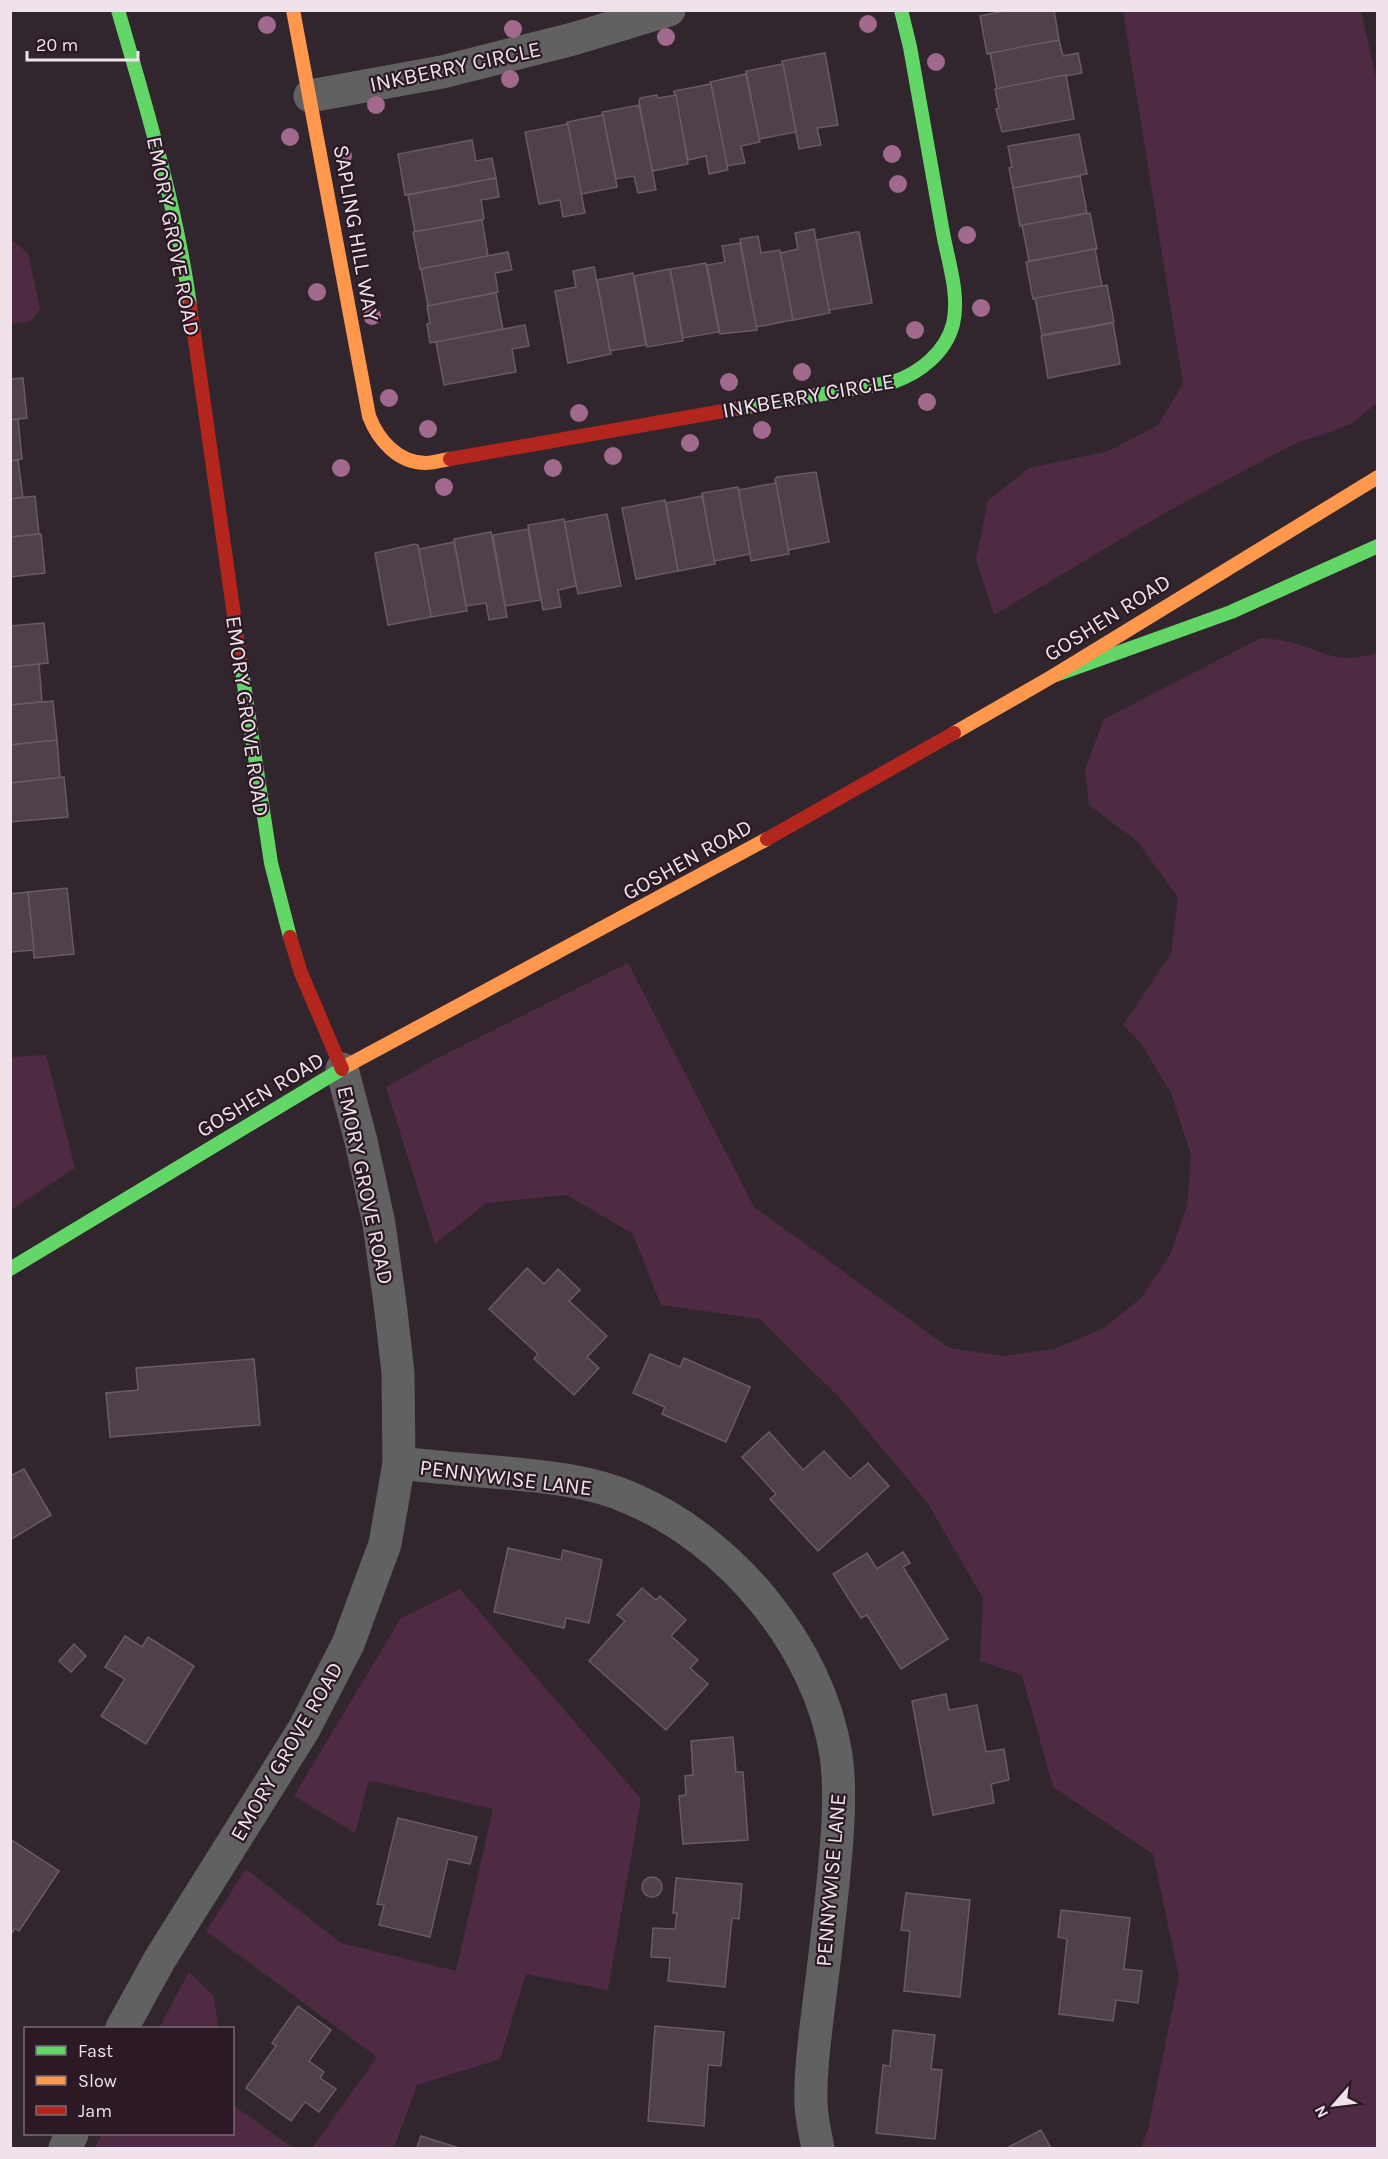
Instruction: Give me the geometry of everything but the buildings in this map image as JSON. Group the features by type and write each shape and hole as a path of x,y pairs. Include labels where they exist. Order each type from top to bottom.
{"street":[{"name":"EMORY GROVE ROAD","path":"118,10 163,167 185,270 225,565 271,863 295,956 310,997 342,1069 361,1141 376,1214 398,1373 399,1463 385,1544 348,1644 303,1730 160,1959 123,2027"},
{"name":"SAPLING HILL WAY","path":"293,10 369,416 381,440 397,454"},
{"name":"INKBERRY CIRCLE","path":"310,96 442,72 573,39 669,10"},
{"name":"INKBERRY CIRCLE","path":"397,454 417,462 447,460 893,382 908,377 924,366 948,336 953,322 954,306 949,264 914,69 901,10"},
{"name":"GOSHEN ROAD","path":"10,1269 342,1069 830,806 1053,676 1377,477"},
{"path":"1053,676 1231,612 1377,546"},
{"name":"PENNYWISE LANE","path":"399,1463 544,1477 604,1489 630,1498 702,1540 761,1597 784,1628 815,1685 835,1753 839,1791 833,1887 812,2061 811,2106 818,2148"}],"shaded area":[{"path":"1123,11 1361,11 1378,86 1377,403 1352,423 1296,443 1168,511 994,615 976,559 988,501 1029,468 1109,451 1158,425 1183,384"},
{"path":"11,240 28,253 40,309 31,321 11,324"},
{"path":"1261,638 1285,641 1339,657 1362,657 1377,653 1377,2148 1141,2148 1148,2129 1179,1977 1153,1854 1053,1787 1022,1675 980,1661 983,1598 927,1502 839,1397 760,1319 661,1305 633,1234 567,1195 486,1203 435,1244 386,1087 436,1059 628,963 754,1207 949,1348 1004,1356 1054,1349 1104,1328 1141,1298 1170,1255 1187,1206 1191,1154 1171,1093 1140,1042 1123,1025 1171,954 1178,897 1137,841 1089,805 1085,769 1104,719"},
{"path":"46,1055 75,1168 11,1210 11,1057"},
{"path":"460,1589 641,1799 608,1990 526,1974 500,2059 417,2085 394,2148 312,2148 377,2057 206,1931 246,1869 341,1943 456,1971 493,1809 369,1780 355,1833 294,1796 401,1618"},
{"path":"189,1972 214,1996 218,2027 160,2027"},
{"path":"234,2106 293,2148 94,2148 101,2135 234,2135"}],"traffic: fast":[{"path":"118,10 168,193 190,305"},
{"path":"735,409 893,382 922,367 938,352 950,334 955,313 953,278 901,10"},
{"path":"1053,676 1231,612 1378,546"},
{"path":"241,665 271,863 290,937"},
{"path":"10,1269 350,1064"}],"traffic: slow":[{"path":"293,10 369,416 378,433 390,448 407,459 426,463 450,459"},
{"path":"954,733 1053,676 1378,477"},
{"path":"350,1064 767,839"}],"traffic: jam":[{"path":"190,305 241,665"},
{"path":"450,459 735,409"},
{"path":"767,839 954,733"},
{"path":"290,937 301,973 342,1069"}]}
